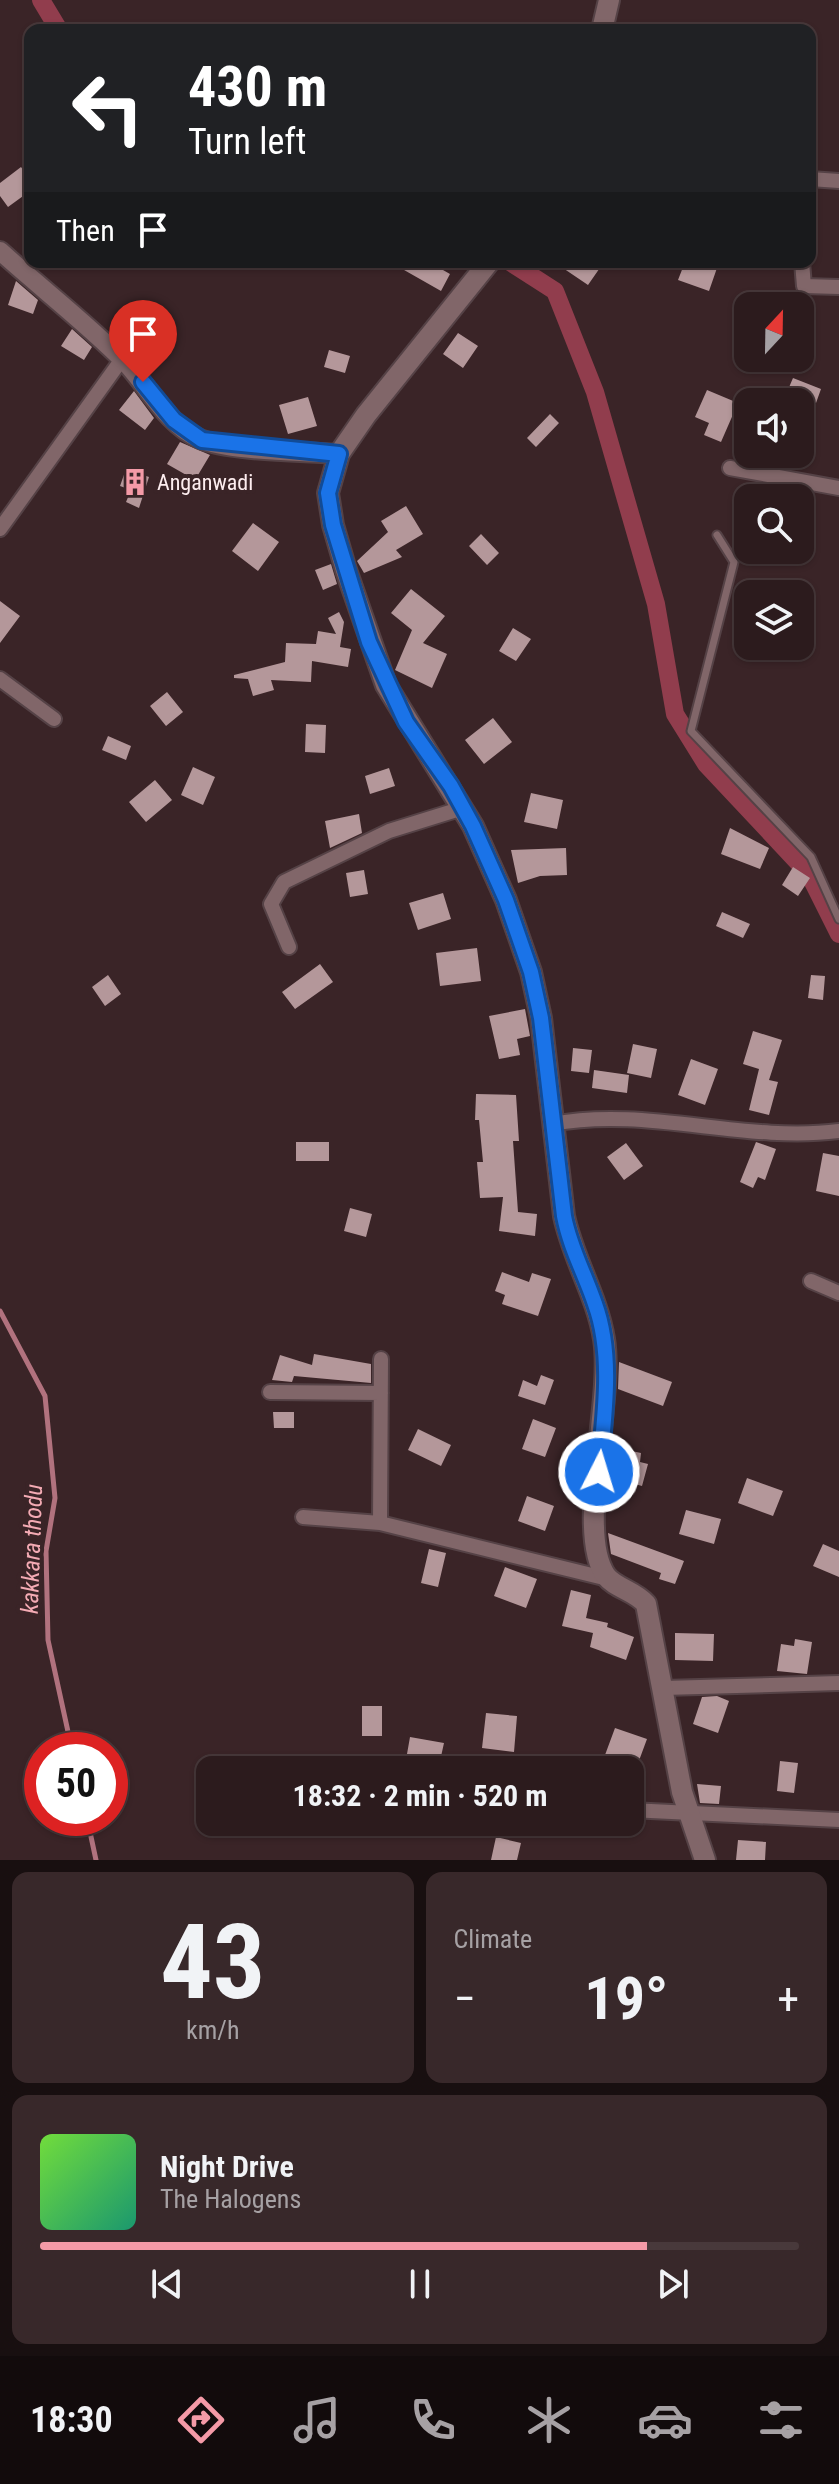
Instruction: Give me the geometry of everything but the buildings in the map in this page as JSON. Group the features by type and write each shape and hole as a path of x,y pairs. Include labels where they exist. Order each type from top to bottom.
{"main road":[{"path":"603,24 609,0"},
{"path":"484,268 366,415 339,454 328,493 333,525 369,642 406,722 463,808 506,900 535,987 570,1244 596,1305 604,1341 605,1408 592,1525 594,1545 608,1579 639,1595 646,1604 679,1779 705,1860"}],"street":[{"path":"816,179 839,181"},
{"path":"0,251 122,359 174,420 202,440 339,454"},
{"path":"802,268 804,286 839,287"},
{"path":"0,529 122,359"},
{"path":"730,468 839,488"},
{"path":"0,679 54,719"},
{"path":"289,947 271,904 284,882 389,831 463,808"},
{"path":"552,1124 610,1118 763,1133 811,1135 839,1131"},
{"path":"811,1281 839,1293"},
{"path":"380,1523 381,1359"},
{"path":"270,1392 381,1393"},
{"path":"303,1517 380,1523 608,1579"},
{"path":"663,1688 839,1683"},
{"path":"644,1811 839,1820"}],"lane":[{"path":"717,535 734,562 691,731 811,857 839,919"}],"waterway":[{"path":"41,0 55,24"},
{"path":"519,268 555,291 595,392 656,604 675,714 706,764 809,874 839,934"},
{"name":"kakkara thodu","path":"0,1311 45,1396 55,1498 46,1551 48,1640 68,1732"},
{"name":"kakkara thodu","path":"91,1836 96,1860"}],"place":[{"name":"Anganwadi","path":"135,482"}],"route":[{"path":"143,382 174,420 202,440 339,454 328,493 333,525 369,642 386,685 406,722 451,786 473,826 506,900 535,987 564,1216 570,1244 596,1305 604,1341 605,1408 599,1472"}]}
